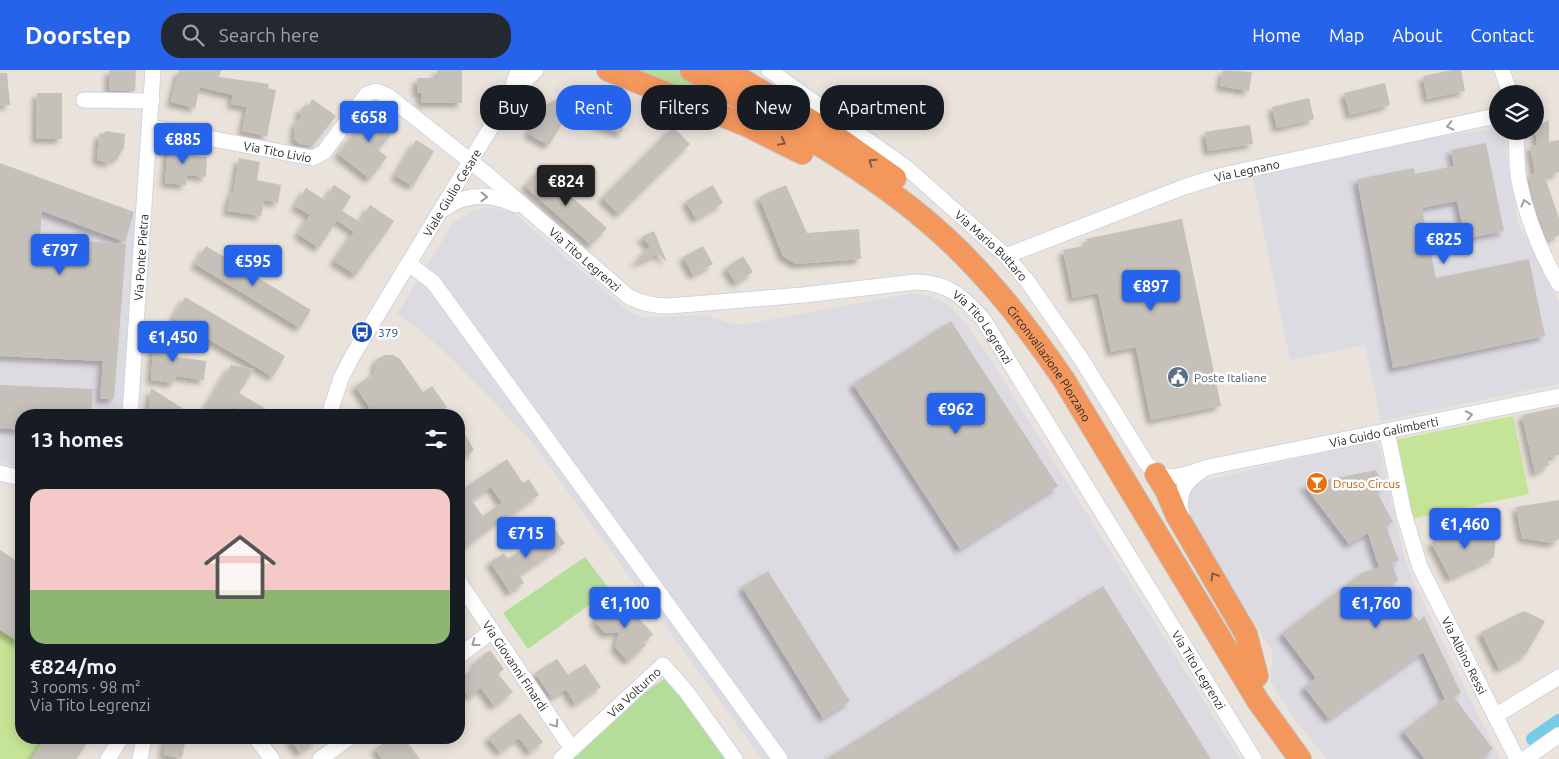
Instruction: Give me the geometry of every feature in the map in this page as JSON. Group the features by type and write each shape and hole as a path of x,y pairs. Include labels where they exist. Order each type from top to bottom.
{"highway":[{"path":"608,70 779,140 821,164 918,228 946,253 988,297 1022,340 1079,421 1099,440"},
{"name":"Circonvallazione Plorzano","path":"691,70 821,147 893,194 948,239 996,289 1030,331 1064,380 1254,694 1300,759"},
{"name":"Circonvallazione Plorzano","path":"726,70 830,133 900,182 963,236 1001,277 1037,320 1070,369 1257,676 1314,759"},
{"path":"1156,474 1166,490 1176,514 1246,634 1257,676"}],"street":[{"name":"Viale Giulio Cesare","path":"513,85 518,70"},
{"name":"Viale Giulio Cesare","path":"521,85 536,70"},
{"name":"Via Mario Buttaro","path":"769,70 907,168 1006,256 1028,282 1075,349 1146,463 1156,474"},
{"path":"1502,70 1507,85"},
{"name":"Via Ponte Pietra","path":"130,409 155,71"},
{"name":"Via Tito Livio","path":"150,127 313,158 324,152 367,94 376,91 388,96 471,162"},
{"path":"84,100 152,101"},
{"name":"Via Legnano","path":"1006,256 1184,187 1219,176 1489,119"},
{"name":"Viale Giulio Cesare","path":"331,409 341,378 352,355 490,130"},
{"path":"1516,140 1518,179 1531,226 1540,249 1559,284"},
{"name":"Via Tito Legrenzi","path":"471,162 629,296 651,306 803,295 916,282 932,282 947,287 964,298 983,319 1254,759"},
{"name":"Via Tito Legrenzi","path":"443,209 454,201 479,196 504,200 526,210"},
{"path":"409,264 433,282 780,759"},
{"name":"Via Guido Galimberti","path":"1156,474 1168,477 1559,396"},
{"name":"Via Albino Ressi","path":"1387,432 1406,524 1420,567 1517,759"},
{"path":"1192,540 1183,518 1180,497 1184,486 1191,478 1209,467"},
{"path":"0,473 15,477"},
{"name":"Via Giovanni Finardi","path":"465,591 492,631 567,754"},
{"path":"465,651 492,631"},
{"name":"Via Volturno","path":"567,754 663,665 686,691 735,759"},
{"path":"1495,716 1559,677"},
{"path":"1525,759 1559,735"},
{"path":"108,759 117,744"},
{"path":"140,759 143,744"},
{"path":"261,744 272,759"},
{"path":"320,759 341,744"}],"shaded area":[{"path":"1489,130 1489,140 1504,140 1518,223 1559,302 1559,384 1381,421 1365,345 1290,360 1252,175 1428,138"},
{"path":"0,164 136,216 121,409 15,409 15,466 0,462"},
{"path":"488,207 514,213 620,304 630,312 642,317 706,315 733,324 747,324 912,293 930,296 950,306 967,325 985,351 1240,759 762,759 531,441 451,358 421,331 397,314 453,223 474,210"},
{"path":"1371,441 1379,446 1404,556 1416,588 1500,759 1327,759 1298,724 1270,681 1273,653 1188,515 1190,493 1199,482"}],"green space":[{"path":"621,70 677,70 703,85 661,85"},
{"path":"727,99 737,105 737,113 727,110"},
{"path":"1513,416 1529,494 1411,519 1394,440"},
{"path":"0,550 15,560 15,744 86,744 76,759 0,759"},
{"path":"585,557 610,590 528,649 503,613"},
{"path":"664,679 694,713 728,759 571,759 639,696"}],"building":[{"path":"109,70 136,70 135,91 109,91"},
{"path":"179,70 221,70 219,77 269,84 268,88 276,90 267,136 242,131 247,107 231,104 233,95 200,87 195,108 171,102"},
{"path":"437,70 462,70 462,103 421,103 421,93 417,93 417,78 437,78"},
{"path":"1223,70 1252,72 1249,91 1220,86"},
{"path":"1461,70 1465,91 1427,99 1423,76"},
{"path":"0,73 7,73 10,105 0,106"},
{"path":"1385,83 1390,105 1350,115 1344,93"},
{"path":"37,93 62,93 62,139 36,139"},
{"path":"1309,98 1314,119 1277,128 1272,107"},
{"path":"312,99 336,116 313,145 300,144 294,139 295,124 302,116 298,113 305,105 308,107"},
{"path":"556,100 556,130 558,130 549,145 528,134 530,130 546,130 546,105"},
{"path":"377,106 399,124 378,150 387,157 370,179 338,154"},
{"path":"1549,120 1549,142 1559,140 1559,172 1545,177 1559,218 1559,235 1547,240 1535,206 1528,177 1535,173 1530,146 1537,145 1536,140 1544,140 1544,122"},
{"path":"1250,125 1253,144 1208,151 1205,132"},
{"path":"670,130 676,130 690,144 619,214 602,198"},
{"path":"105,131 125,134 124,148 117,159 111,158 111,163 97,160 99,134 105,133"},
{"path":"416,140 434,151 413,186 395,176"},
{"path":"1486,143 1504,231 1459,240 1457,229 1463,228 1457,201 1422,208 1436,278 1529,259 1545,336 1393,368 1357,179 1414,168 1415,174 1454,166 1451,150"},
{"path":"168,145 190,146 189,155 207,157 206,177 187,175 186,185 165,183"},
{"path":"239,158 260,162 257,180 281,185 278,203 264,200 261,216 227,211 231,193 233,194"},
{"path":"0,163 134,212 125,242 42,211 40,238 126,244 114,399 100,399 103,361 0,356"},
{"path":"540,169 607,228 591,245 525,186"},
{"path":"334,185 351,196 342,211 360,222 370,205 394,221 356,275 334,261 354,232 337,220 319,248 298,234 310,215 295,206 306,188 325,200"},
{"path":"713,185 723,203 696,219 686,201"},
{"path":"786,185 807,233 859,229 861,259 796,264 783,256 759,197"},
{"path":"1182,219 1221,406 1151,420 1136,347 1111,352 1098,293 1073,298 1063,250 1088,245 1086,239"},
{"path":"654,231 667,262 658,254 634,264 650,246 641,237"},
{"path":"206,246 311,310 300,328 195,264"},
{"path":"703,246 713,264 693,275 683,257"},
{"path":"743,256 753,272 736,283 726,268"},
{"path":"185,297 285,356 273,377 173,318"},
{"path":"951,321 1058,486 960,549 853,384"},
{"path":"154,335 166,336 168,341 178,343 177,357 206,361 204,380 176,376 174,383 151,380"},
{"path":"385,355 393,355 400,359 423,392 432,386 447,407 444,409 369,409 370,408 355,386 374,374 377,359"},
{"path":"231,365 254,369 239,393 266,409 236,409 233,407 232,409 205,409"},
{"path":"0,385 93,389 91,409 15,409 15,429 0,428"},
{"path":"151,388 184,409 149,409"},
{"path":"1559,407 1559,455 1547,457 1549,465 1535,473 1522,415"},
{"path":"465,434 474,450 465,457"},
{"path":"507,459 523,483 529,479 539,495 503,518 465,546 465,488","holes":["491,487 502,503 483,516 471,500"]},
{"path":"1376,470 1384,488 1377,492 1393,522 1386,526 1399,561 1392,563 1398,581 1388,587 1403,610 1408,608 1419,621 1424,616 1461,693 1454,697 1493,749 1480,759 1425,759 1403,731 1445,699 1423,652 1329,719 1304,687 1316,678 1282,633 1362,573 1379,567 1368,533 1349,544 1304,485"},
{"path":"1559,500 1559,539 1551,543 1522,538 1516,507"},
{"path":"554,528 565,543 519,575 524,583 510,592 490,562 504,553 508,559"},
{"path":"1458,529 1496,533 1494,557 1450,578 1431,542"},
{"path":"0,550 15,560 15,639 0,630"},
{"path":"768,571 850,701 823,718 742,587"},
{"path":"1103,586 1211,759 826,759"},
{"path":"624,602 653,634 644,643 646,645 628,661 615,647 619,632 605,633 594,620 611,605 615,609"},
{"path":"1524,611 1545,621 1526,654 1499,669 1481,632"},
{"path":"490,650 504,669 498,674 513,692 494,706 481,688 469,697 465,691 465,674 476,666 475,662"},
{"path":"557,659 568,675 585,664 601,687 575,704 566,689 552,698 535,673"},
{"path":"520,713 543,742 530,752 519,738 500,752 488,738"},
{"path":"41,744 86,744 76,759 31,759"},
{"path":"165,744 185,744 182,758 163,755"},
{"path":"293,744 312,744 300,753"},
{"path":"383,744 409,744 420,759 382,759 375,749"}],"waterway":[{"path":"1533,739 1559,721"}],"place":[{"name":"379","path":"362,332"},
{"name":"Poste Italiane","path":"1178,377"},
{"name":"Druso Circus","path":"1317,483"}]}
